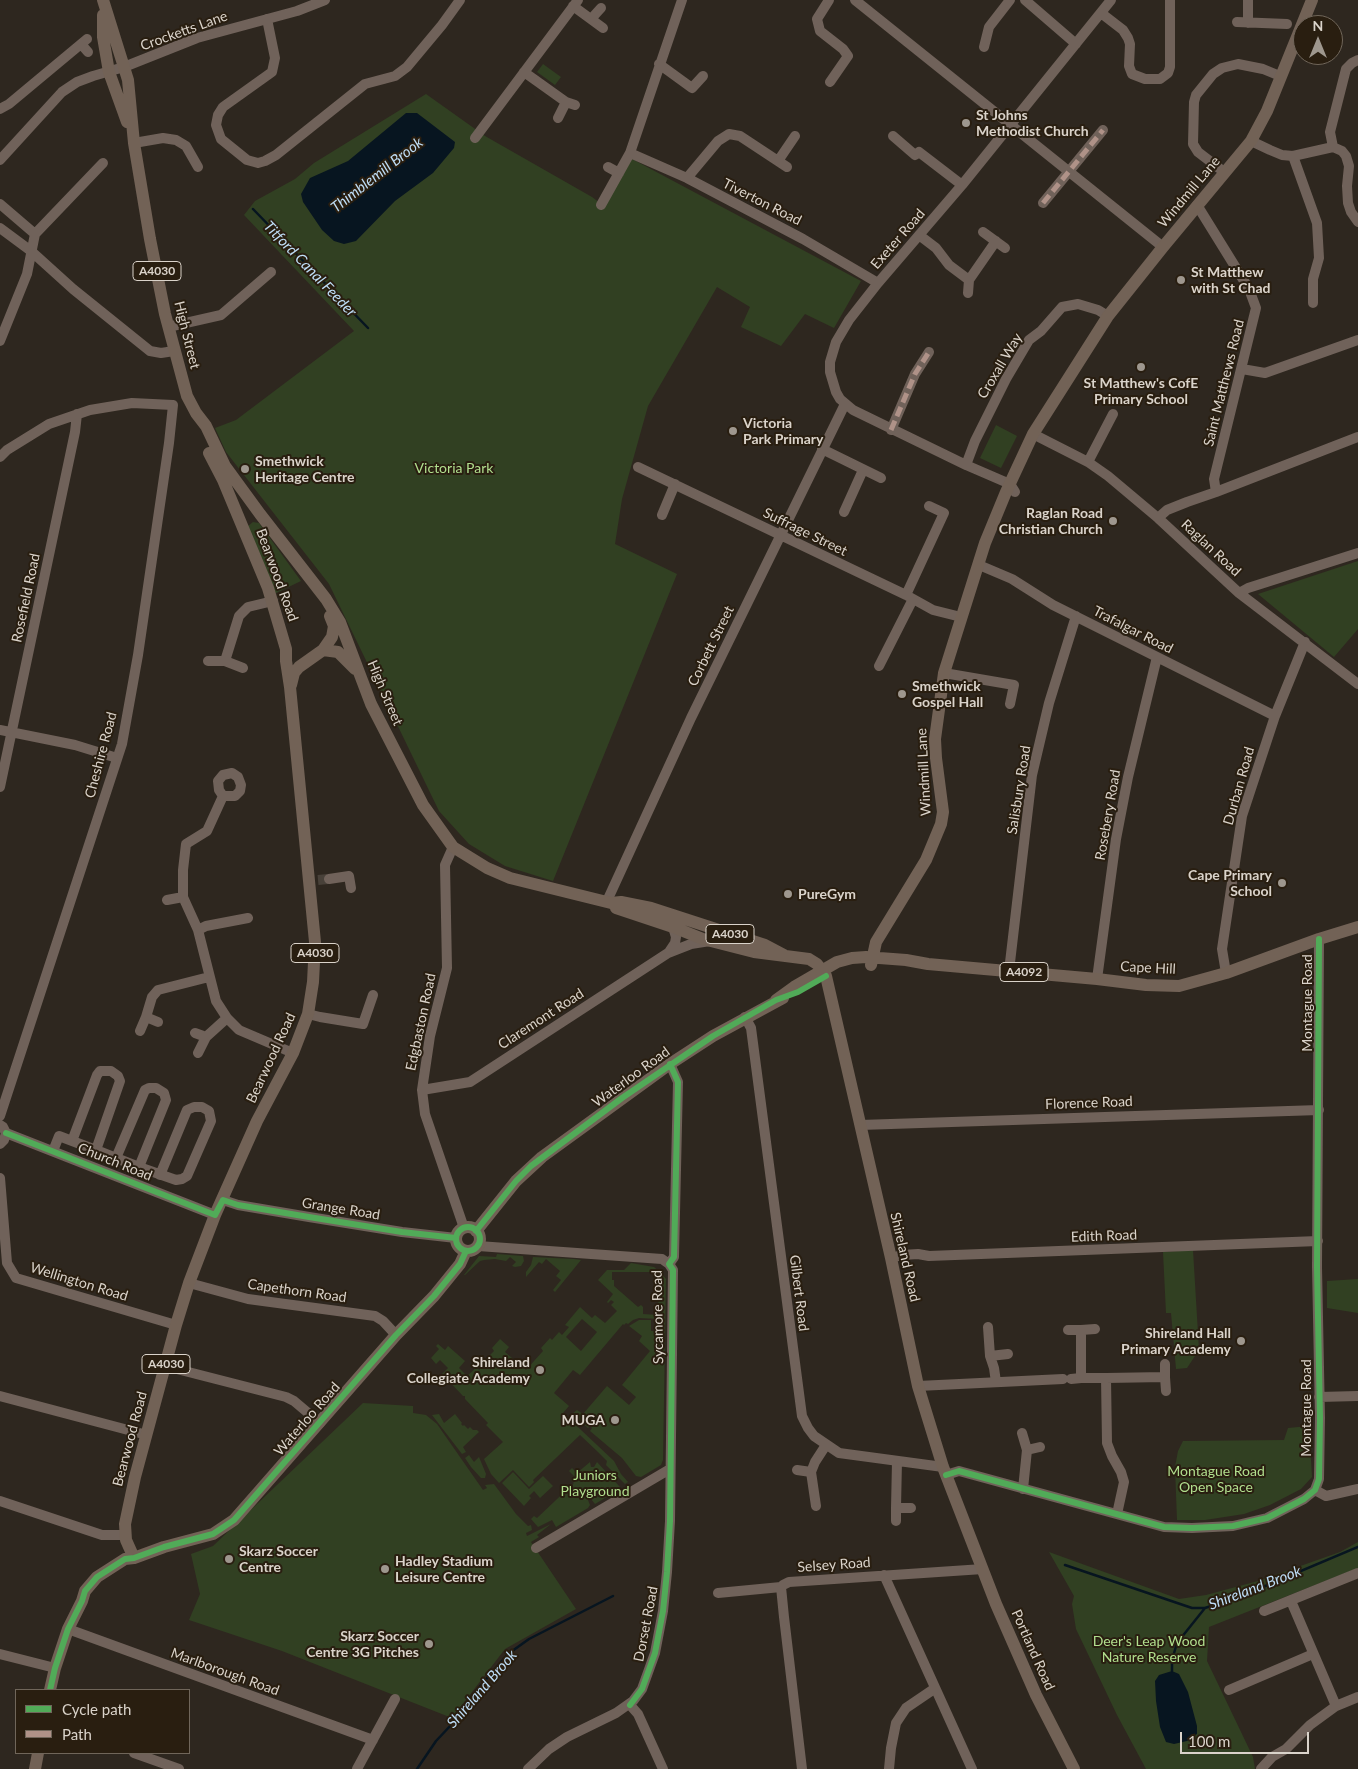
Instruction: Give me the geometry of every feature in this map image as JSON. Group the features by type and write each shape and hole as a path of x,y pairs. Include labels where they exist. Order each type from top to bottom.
{"main road":[{"name":"Windmill Lane","path":"871,961 877,940 926,860 941,824 943,812 935,739 944,673 985,543 1012,488 1024,455 1059,403 1063,389 1108,316 1162,247 1251,141 1267,111 1312,0"},
{"name":"High Street","path":"103,2 128,80 134,143 150,239 168,327 187,396 196,413 203,420 225,466 326,599 340,622 371,704 423,805 453,847 487,868 510,878 609,902 616,908 674,921"},
{"name":"High Street","path":"103,2 103,37 109,72 134,143"},
{"name":"High Street","path":"196,413 196,423 230,497"},
{"name":"Windmill Lane","path":"1012,488 1025,470 1037,436"},
{"path":"230,497 232,493 242,490"},
{"name":"Bearwood Road","path":"134,1558 125,1535 125,1524 135,1477 189,1283 222,1200 257,1122 293,1053 308,1014 313,982 315,942 313,880 286,649 273,602 230,497"},
{"path":"244,530 246,520 252,515 260,514"},
{"name":"A4030","path":"290,687 294,673 323,650 332,638 334,626 308,576"},
{"path":"286,649 299,660 307,661"},
{"name":"A4030","path":"323,650 338,652 360,675"},
{"path":"674,921 690,927 696,923 698,929 712,941"},
{"name":"A4030","path":"674,921 703,939 754,952 809,959 817,964 824,973"},
{"name":"A4030","path":"696,923 765,944 784,955"},
{"name":"Cape Hill","path":"824,973 837,962 852,958 871,961 906,960 928,964 1146,985 1179,986 1226,973 1319,939 1358,927"},
{"name":"Waterloo Road","path":"465,1232 531,1166 670,1064 713,1036 776,1000 798,992 824,973"},
{"name":"Shireland Road","path":"824,973 891,1258 918,1386 945,1471 971,1541"},
{"path":"465,1232 480,1238 478,1246 472,1251 466,1251 458,1246 465,1232"},
{"name":"Waterloo Road","path":"134,1558 164,1547 209,1535 225,1527 241,1513 396,1335 434,1296 460,1264 466,1251"},
{"name":"Portland Road","path":"971,1541 1009,1635 1036,1695 1074,1769"},
{"path":"50,1689 68,1629 82,1601 104,1581 127,1566 134,1558"},
{"path":"35,1769 38,1754"}],"street":[{"name":"Crocketts Lane","path":"0,160 62,92 77,82 124,67 197,38 297,11 323,0"},
{"path":"266,19 275,58 272,72 223,108 218,115 216,125 221,139 247,160 258,163 265,162 276,155 365,84 395,76 407,67 460,0"},
{"path":"601,205 630,153 682,0"},
{"path":"829,0 817,19 820,31 843,49 848,56 830,82"},
{"path":"854,0 1162,247"},
{"path":"984,47 989,27 1010,0"},
{"path":"1025,0 1076,44"},
{"name":"Exeter Road","path":"845,404 840,399 832,383 830,362 836,342 849,320 878,282 962,185 1111,0"},
{"path":"1101,12 1123,30 1128,38 1129,66 1132,74 1145,79 1160,78 1168,73 1170,67 1170,0"},
{"path":"1248,0 1248,23"},
{"path":"475,138 576,3 591,19 603,28"},
{"path":"591,19 601,8"},
{"path":"1237,22 1287,24"},
{"path":"0,109 85,45"},
{"path":"1333,147 1330,132 1346,69 1352,62 1358,60"},
{"path":"659,64 692,88 703,76"},
{"path":"1224,172 1198,152 1193,144 1194,102 1196,95 1213,74 1222,68 1238,64 1263,69 1280,76"},
{"path":"524,72 571,104 558,118"},
{"path":"1043,203 1103,130"},
{"path":"687,178 718,141 729,134 740,136 783,164 795,136"},
{"path":"893,136 915,155 919,152 962,185"},
{"path":"134,143 163,138 176,140 186,146 198,167"},
{"path":"1251,141 1282,155 1293,156 1333,147 1342,151 1346,156 1349,166 1348,203 1351,212 1358,222"},
{"name":"Tiverton Road","path":"630,153 687,178 803,239 878,282"},
{"path":"1293,156 1317,223 1319,258 1313,279 1313,303"},
{"path":"0,341 24,282 35,234 103,163"},
{"path":"608,167 619,173"},
{"path":"0,204 35,234"},
{"name":"Saint Matthews Road","path":"1197,205 1249,289 1256,308 1214,478 1216,492"},
{"path":"0,228 31,250 73,288 150,351 161,353 174,351"},
{"path":"983,232 1005,248"},
{"path":"919,235 936,248 948,264 969,280"},
{"path":"968,293 969,280 996,241"},
{"path":"168,327 220,315 271,272"},
{"name":"Croxall Way","path":"966,465 975,441 1006,379 1029,340 1041,331 1062,306 1078,304 1098,310 1108,316"},
{"path":"1242,369 1265,373 1358,340"},
{"path":"892,430 915,374 929,352"},
{"path":"0,457 7,450 48,424 77,414 98,408 132,403 173,405 187,396"},
{"path":"845,404 892,430 1012,488"},
{"name":"Corbett Street","path":"609,902 687,727 845,404"},
{"name":"Cheshire Road","path":"0,1116 122,744 138,655 173,405"},
{"name":"Rosefield Road","path":"0,787 73,441 77,414"},
{"path":"1088,462 1113,414"},
{"name":"Raglan Road","path":"1037,436 1088,462 1108,476 1158,518 1240,594 1358,684"},
{"path":"1158,518 1167,510 1358,437"},
{"path":"822,449 881,478"},
{"name":"Suffrage Street","path":"638,467 933,610 961,618"},
{"path":"844,512 863,470"},
{"path":"662,515 676,484"},
{"path":"879,666 944,513 930,506"},
{"path":"1240,594 1248,588 1358,553"},
{"name":"Trafalgar Road","path":"979,565 1012,579 1050,604 1275,716"},
{"path":"225,662 239,616 248,608 273,602"},
{"name":"Salisbury Road","path":"1009,971 1032,775 1050,702 1076,616"},
{"name":"Durban Road","path":"1226,973 1222,949 1242,816 1275,716 1305,642"},
{"name":"Rosebery Road","path":"1098,979 1116,839 1128,777 1157,657"},
{"path":"208,662 225,662 243,668"},
{"path":"944,673 1014,685 1010,704"},
{"path":"0,730 75,744 117,758"},
{"path":"223,796 207,831 186,844 183,870 183,897 198,930 216,1001 227,1018 239,1030 293,1053"},
{"name":"Edgbaston Road","path":"453,847 445,865 447,968 430,1036 422,1090 425,1114 465,1232"},
{"path":"329,879 349,876 351,888"},
{"path":"167,900 183,897"},
{"path":"198,930 206,926 248,918"},
{"path":"668,953 675,943 674,921"},
{"name":"Montague Road","path":"1315,1490 1319,1479 1319,939"},
{"name":"Claremont Road","path":"422,1090 470,1082 668,953 691,944 712,941"},
{"path":"140,1031 152,997 158,990 209,977"},
{"path":"308,1014 363,1024 373,995"},
{"path":"146,1017 158,1022"},
{"name":"Gilbert Road","path":"746,1017 751,1028 802,1416 814,1436 838,1452 945,1471"},
{"path":"198,1053 206,1037 227,1018"},
{"path":"194,1032 206,1037"},
{"name":"Sycamore Road","path":"667,1572 673,1270 669,1264 674,1257 678,1082 670,1064"},
{"path":"72,1141 97,1075 100,1071 112,1071 118,1076 120,1081 96,1150"},
{"path":"116,1158 145,1090 156,1088 164,1093 166,1100 139,1167"},
{"path":"53,1151 59,1136 160,1175 176,1180 182,1179 187,1176 212,1121 209,1111 202,1107 194,1107 187,1110 160,1175"},
{"name":"Florence Road","path":"860,1125 1319,1110"},
{"path":"0,1144 4,1140 3,1129"},
{"name":"Church Road","path":"3,1129 53,1151 216,1215"},
{"name":"Wellington Road","path":"0,1178 7,1263 16,1278 176,1325"},
{"name":"Grange Road","path":"222,1200 238,1205 402,1232 465,1232"},
{"name":"Edith Road","path":"891,1258 910,1255 929,1256 1318,1241"},
{"path":"478,1246 662,1259 669,1264"},
{"name":"Capethorn Road","path":"189,1283 248,1299 375,1316 396,1335"},
{"path":"988,1327 990,1356 996,1382"},
{"path":"1068,1330 1095,1329"},
{"path":"1072,1379 1081,1330"},
{"path":"990,1356 1008,1354"},
{"path":"1165,1364 1166,1391"},
{"path":"165,1366 286,1397 294,1401 320,1423"},
{"path":"918,1386 1165,1377"},
{"path":"1106,1378 1107,1442 1124,1482 1117,1514"},
{"path":"0,1396 147,1435"},
{"path":"1319,1397 1358,1396"},
{"path":"1022,1433 1026,1450 1023,1488"},
{"path":"816,1506 811,1472 826,1445"},
{"path":"1026,1450 1040,1446"},
{"path":"896,1521 897,1461"},
{"path":"536,1548 670,1469"},
{"path":"797,1470 811,1472"},
{"path":"945,1471 959,1471 1164,1527 1203,1529 1233,1526 1267,1518 1304,1499 1315,1490 1326,1496 1358,1489"},
{"path":"0,1501 102,1535 125,1535"},
{"path":"896,1508 911,1508"},
{"name":"Selsey Road","path":"802,1769 781,1587 789,1582 983,1570"},
{"name":"Dorset Road","path":"630,1705 642,1689 655,1653 664,1612 667,1572"},
{"path":"1264,1612 1358,1574"},
{"path":"884,1576 972,1769"},
{"path":"718,1593 781,1587"},
{"path":"1291,1601 1336,1706"},
{"name":"Marlborough Road","path":"68,1629 373,1740"},
{"path":"0,1654 55,1668"},
{"path":"1229,1690 1313,1654"},
{"path":"889,1769 896,1723 906,1708 934,1689"},
{"path":"1261,1769 1272,1757 1286,1749 1310,1725 1336,1706 1358,1696"},
{"path":"357,1769 395,1699"},
{"path":"528,1769 549,1749 566,1737 630,1705 638,1714 663,1769"},
{"path":"137,1754 179,1769"}],"green space":[{"path":"543,64 561,77 555,85 537,72"},
{"name":"Victoria Park","path":"426,94 485,136 592,197 604,206 632,159 861,281 834,328 805,314 781,346 741,327 750,307 717,287 648,406 622,499 615,544 677,574 553,881 505,866 469,844 439,811 329,584 226,452 215,428 236,420 354,331 244,215 255,201 295,179 314,163"},
{"path":"996,425 1017,436 1001,468 980,458"},
{"path":"253,522 259,523 301,581 274,594 248,526"},
{"path":"1358,561 1358,629 1334,657 1258,594"},
{"path":"1193,1250 1199,1350 1187,1368 1176,1369 1171,1313 1166,1313 1163,1252"},
{"path":"497,1254 523,1256 524,1261 521,1266 515,1267 512,1266 516,1262 510,1257 506,1261 484,1260 480,1261 464,1275 479,1256 496,1257"},
{"path":"533,1257 581,1260 555,1292 553,1290 561,1280 556,1276 560,1271 546,1259 542,1264 539,1262 526,1277 526,1272 531,1265"},
{"path":"631,1263 654,1267 662,1274 666,1279 663,1460 661,1465 641,1477 636,1476 622,1458 590,1431 592,1428 590,1426 588,1428 572,1414 577,1410 583,1414 607,1386 629,1405 636,1397 622,1385 650,1351 639,1341 642,1336 629,1326 639,1320 651,1320 651,1331 659,1331 658,1319 639,1318 628,1324 623,1324 580,1375 573,1370 554,1393 569,1406 563,1413 614,1461 628,1482 625,1484 606,1465 607,1461 580,1435 533,1480 534,1482 529,1487 513,1470 499,1483 491,1474 484,1459 503,1442 486,1425 488,1423 465,1399 465,1396 442,1374 448,1368 440,1360 436,1364 431,1358 439,1349 436,1346 438,1344 445,1350 448,1346 465,1361 459,1368 467,1376 477,1367 479,1370 485,1365 483,1362 494,1351 492,1348 500,1339 509,1347 505,1352 526,1370 543,1351 541,1348 550,1338 552,1340 559,1332 562,1335 569,1327 565,1325 580,1307 592,1318 595,1315 605,1323 617,1311 611,1305 614,1302 611,1300 607,1302 613,1294 598,1280 607,1270 624,1270","holes":["612,1272 659,1272 658,1315 643,1314 643,1307 641,1305 638,1307 614,1286","582,1319 597,1332 581,1351 566,1337"]},
{"path":"1358,1279 1358,1313 1327,1308 1327,1281"},
{"name":"Hadley Stadium Leisure Centre","path":"363,1403 413,1406 413,1413 426,1415 437,1424 483,1490 487,1488 485,1485 494,1484 516,1514 528,1526 531,1525 532,1530 526,1533 527,1536 551,1524 537,1535 539,1537 531,1542 576,1609 505,1649 452,1718 282,1651 189,1620 200,1594 191,1554 213,1546"},
{"path":"439,1414 444,1423 455,1414 463,1426 468,1429 470,1427 479,1432 463,1447 466,1452 462,1454 432,1415"},
{"name":"Montague Road Open Space","path":"1309,1426 1312,1477 1301,1489 1270,1505 1244,1514 1205,1520 1177,1520 1175,1467 1178,1451 1183,1441 1284,1440 1288,1428"},
{"path":"469,1455 474,1462 479,1457 486,1474 485,1478 481,1478 471,1467 465,1458"},
{"name":"Juniors Playground","path":"590,1462 591,1467 594,1467 597,1462 620,1489 595,1504 591,1499 588,1500 590,1505 588,1508 556,1527 552,1520 538,1527 531,1519 534,1516 537,1518 574,1483 571,1480 575,1477 569,1471 572,1468 577,1473"},
{"path":"513,1472 529,1489 543,1476 553,1486 540,1498 534,1491 524,1506 502,1483"},
{"name":"Deer's Leap Wood Nature Reserve","path":"1358,1542 1358,1568 1209,1627 1207,1661 1253,1757 1255,1769 1146,1769 1117,1715 1076,1629 1072,1604 1074,1596 1049,1552 1179,1599 1206,1595 1258,1581 1340,1552"}],"water":[{"name":"Thimblemill Brook","path":"406,113 417,113 455,142 454,148 433,173 395,201 356,241 344,244 334,241 322,230 303,202 301,194 310,178 348,161"},
{"path":"1172,1671 1179,1674 1188,1692 1197,1726 1197,1734 1187,1741 1174,1744 1166,1742 1160,1727 1155,1681 1159,1675"}],"waterway":[{"name":"Titford Canal Feeder","path":"253,209 368,328"},
{"name":"Shireland Brook","path":"1065,1565 1192,1608 1205,1608 1244,1595 1358,1547"},
{"name":"Shireland Brook","path":"417,1769 436,1741 508,1654 529,1639 613,1596"},
{"path":"1172,1671 1172,1660 1177,1643 1205,1608"}],"tunnel":[{"path":"318,880 329,879"}],"marked path":[{"path":"1043,203 1103,130"},
{"path":"891,430 915,374 929,352"}],"cycle path":[{"path":"946,1475 959,1471 1164,1527 1233,1526 1267,1518 1304,1499 1315,1490 1319,1479 1320,1418 1317,1267 1319,939"},
{"path":"476,1231 516,1181 531,1166 622,1098 713,1036 776,1000 798,992 826,976"},
{"path":"630,1705 642,1689 655,1653 663,1611 667,1572 670,1521 673,1270 669,1264 674,1257 678,1082 670,1064"},
{"path":"6,1133 215,1215 223,1200 238,1205 309,1217 402,1232 456,1238"},
{"path":"468,1227 473,1228 479,1234 480,1239 479,1244 473,1250 468,1251 463,1250 457,1244 456,1239 457,1234 463,1228 468,1227"},
{"path":"50,1689 68,1629 85,1591 97,1577 125,1559 213,1534 234,1520 396,1335 434,1296 460,1264 466,1251"}],"place":[{"name":"St Johns Methodist Church","path":"966,123"},
{"name":"St Matthew with St Chad","path":"1181,280"},
{"name":"St Matthew's CofE Primary School","path":"1141,367"},
{"name":"Victoria Park Primary","path":"733,431"},
{"name":"Smethwick Heritage Centre","path":"245,469"},
{"name":"Raglan Road Christian Church","path":"1113,521"},
{"name":"Smethwick Gospel Hall","path":"902,694"},
{"name":"Cape Primary School","path":"1282,883"},
{"name":"PureGym","path":"788,894"},
{"name":"Shireland Hall Primary Academy","path":"1241,1341"},
{"name":"Shireland Collegiate Academy","path":"540,1370"},
{"name":"MUGA","path":"615,1420"},
{"name":"Skarz Soccer Centre","path":"229,1559"},
{"name":"Hadley Stadium Leisure Centre","path":"385,1569"},
{"name":"Skarz Soccer Centre 3G Pitches","path":"429,1644"}]}
